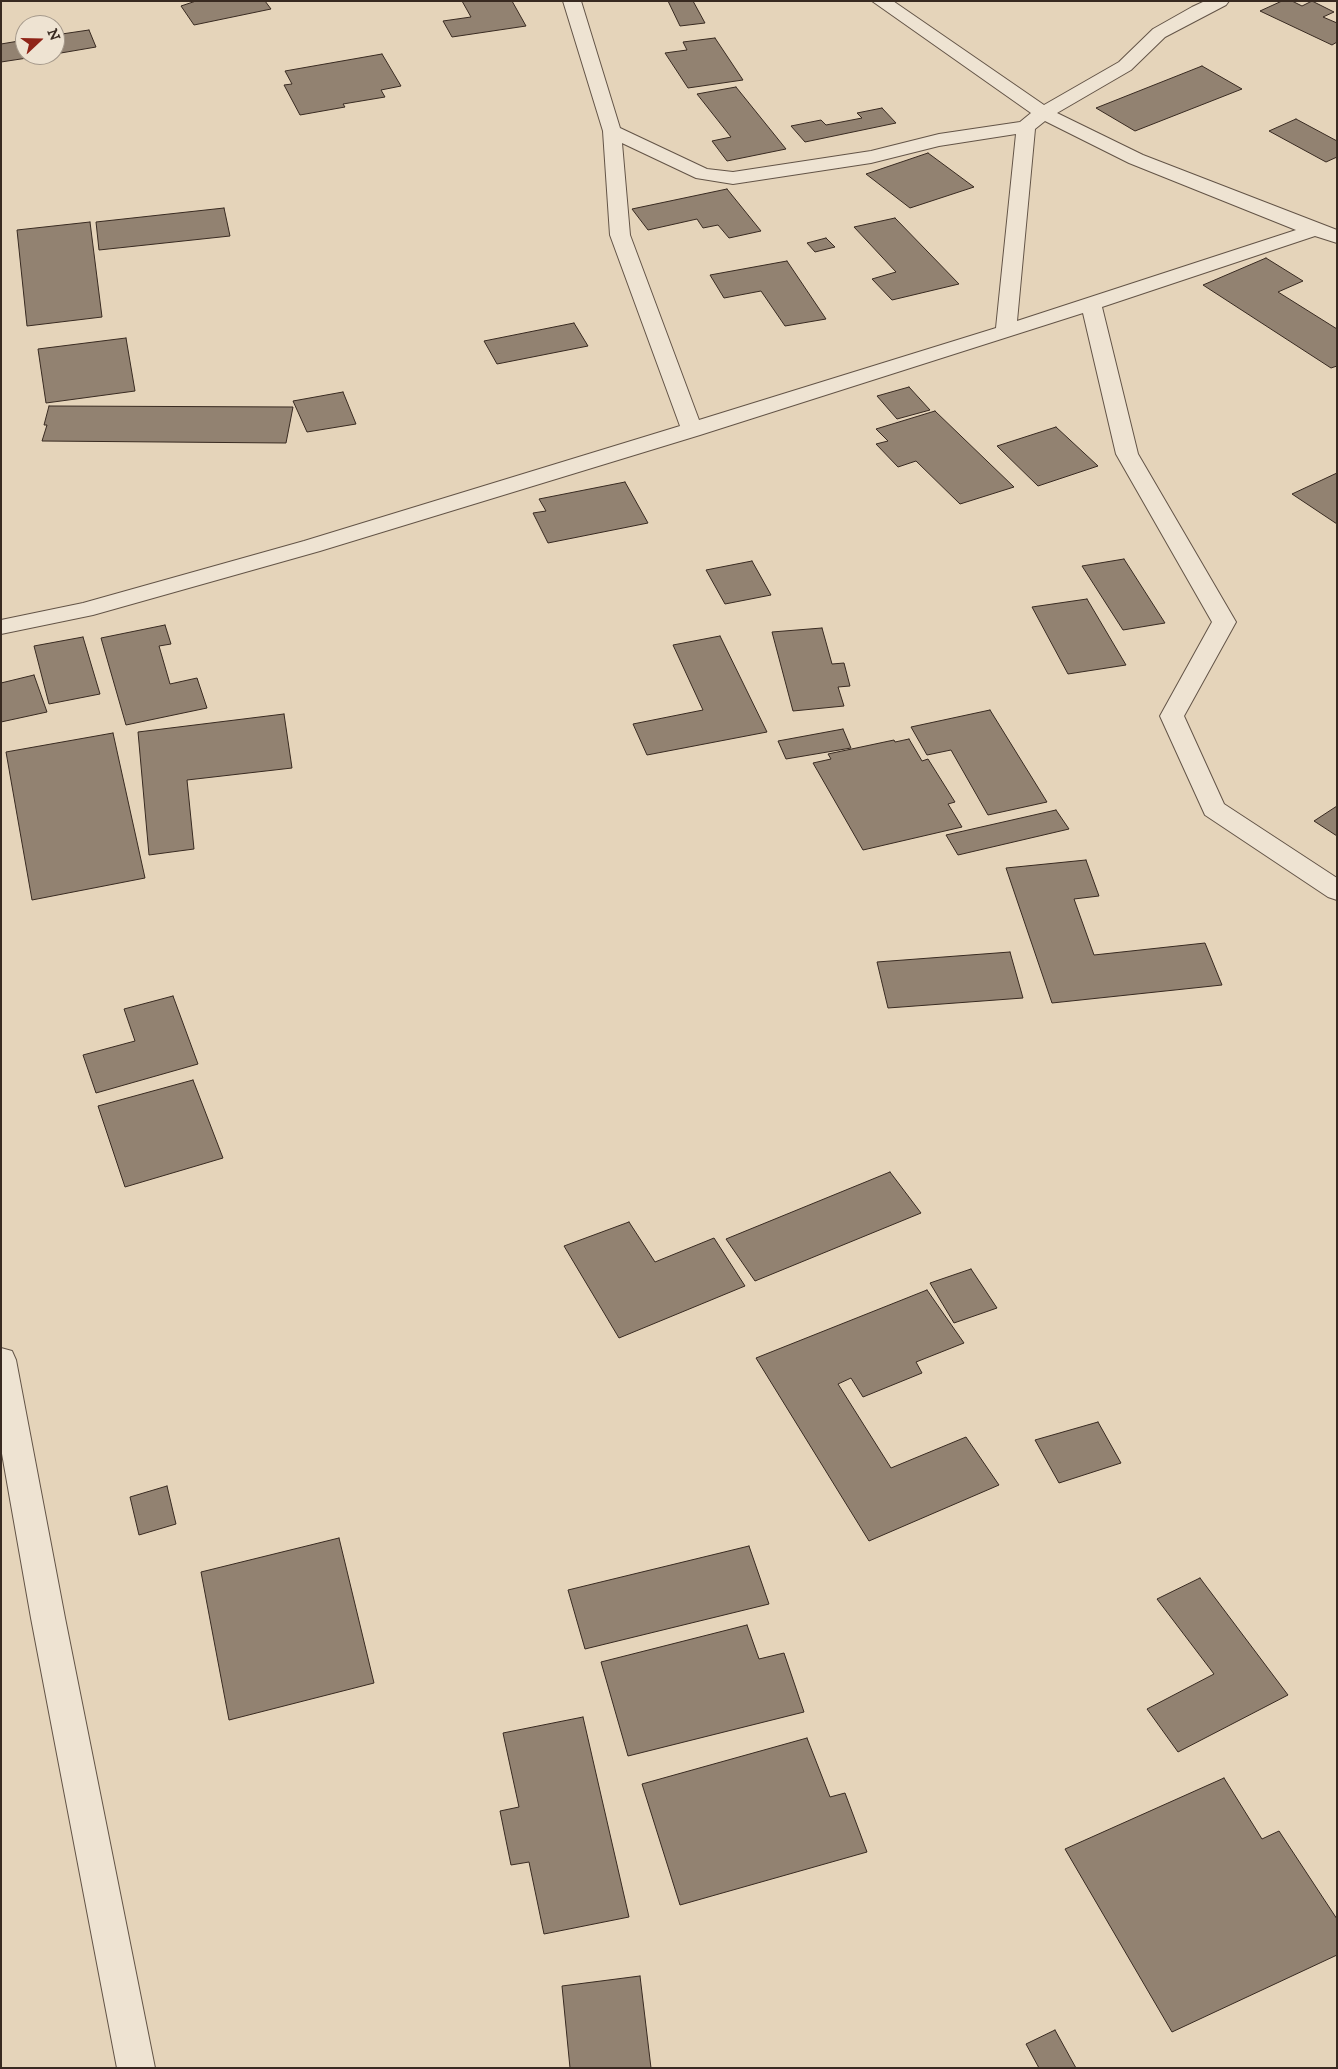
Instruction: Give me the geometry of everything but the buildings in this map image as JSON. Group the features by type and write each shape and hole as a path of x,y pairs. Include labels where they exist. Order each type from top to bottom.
{"street":[{"path":"572,1 612,131 620,235 692,430"},
{"path":"881,1 1043,112 1136,159 1337,237"},
{"path":"612,131 703,174 733,178 871,157 939,140 1026,127 1043,112 1125,66 1158,33 1198,10 1220,1"},
{"path":"1006,332 1026,127"},
{"path":"1,627 85,610 312,546 1006,332 1315,230"},
{"path":"1091,304 1127,454 1224,622 1172,716 1214,808 1337,892"},
{"path":"1,1360 50,1628 136,2068"}]}
